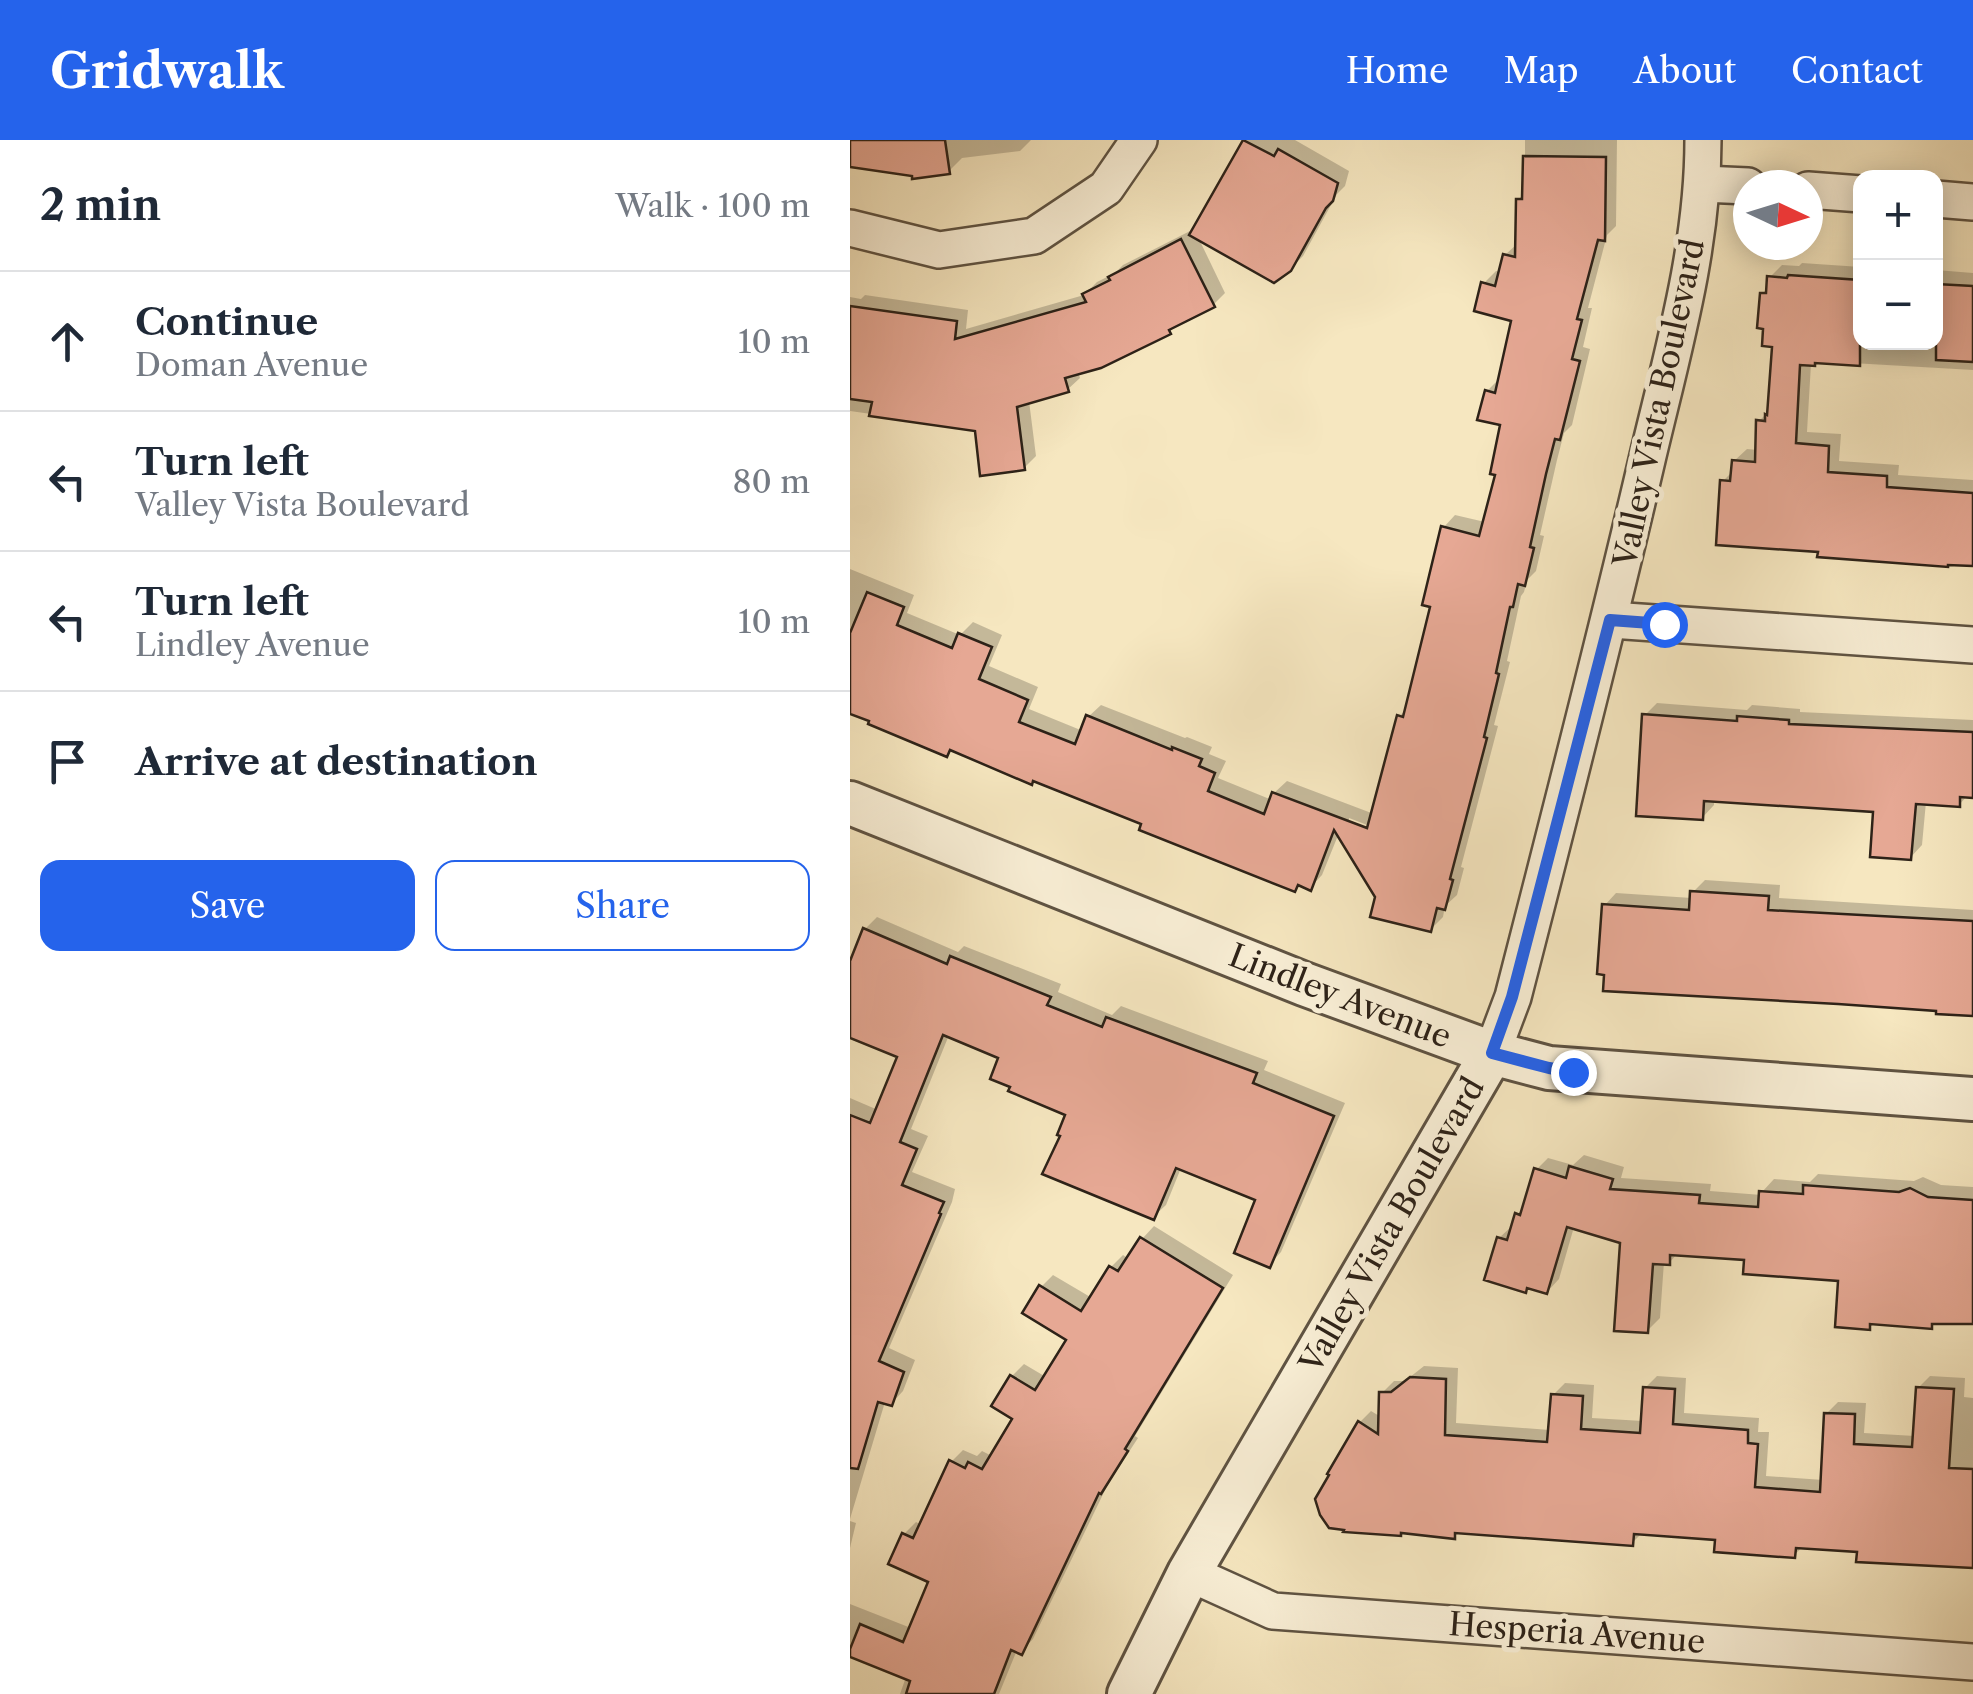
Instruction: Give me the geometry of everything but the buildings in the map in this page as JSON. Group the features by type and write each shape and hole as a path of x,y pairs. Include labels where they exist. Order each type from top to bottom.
{"street":[{"path":"850,228 939,250 1034,236 1106,188 1139,140"},
{"name":"Valley Vista Boulevard","path":"1130,1694 1189,1573 1492,1053 1512,997 1610,620 1694,260 1703,184 1703,140"},
{"path":"1703,184 1733,185"},
{"path":"1823,191 1853,193"},
{"path":"1943,200 1973,202"},
{"path":"1610,620 1973,645"},
{"name":"Lindley Avenue","path":"853,813 1492,1053 1549,1068 1973,1099"},
{"name":"Hesperia Avenue","path":"1189,1573 1272,1611 1973,1662"}],"route":[{"path":"1573,1072 1492,1053 1512,997 1610,620 1664,624"}]}
